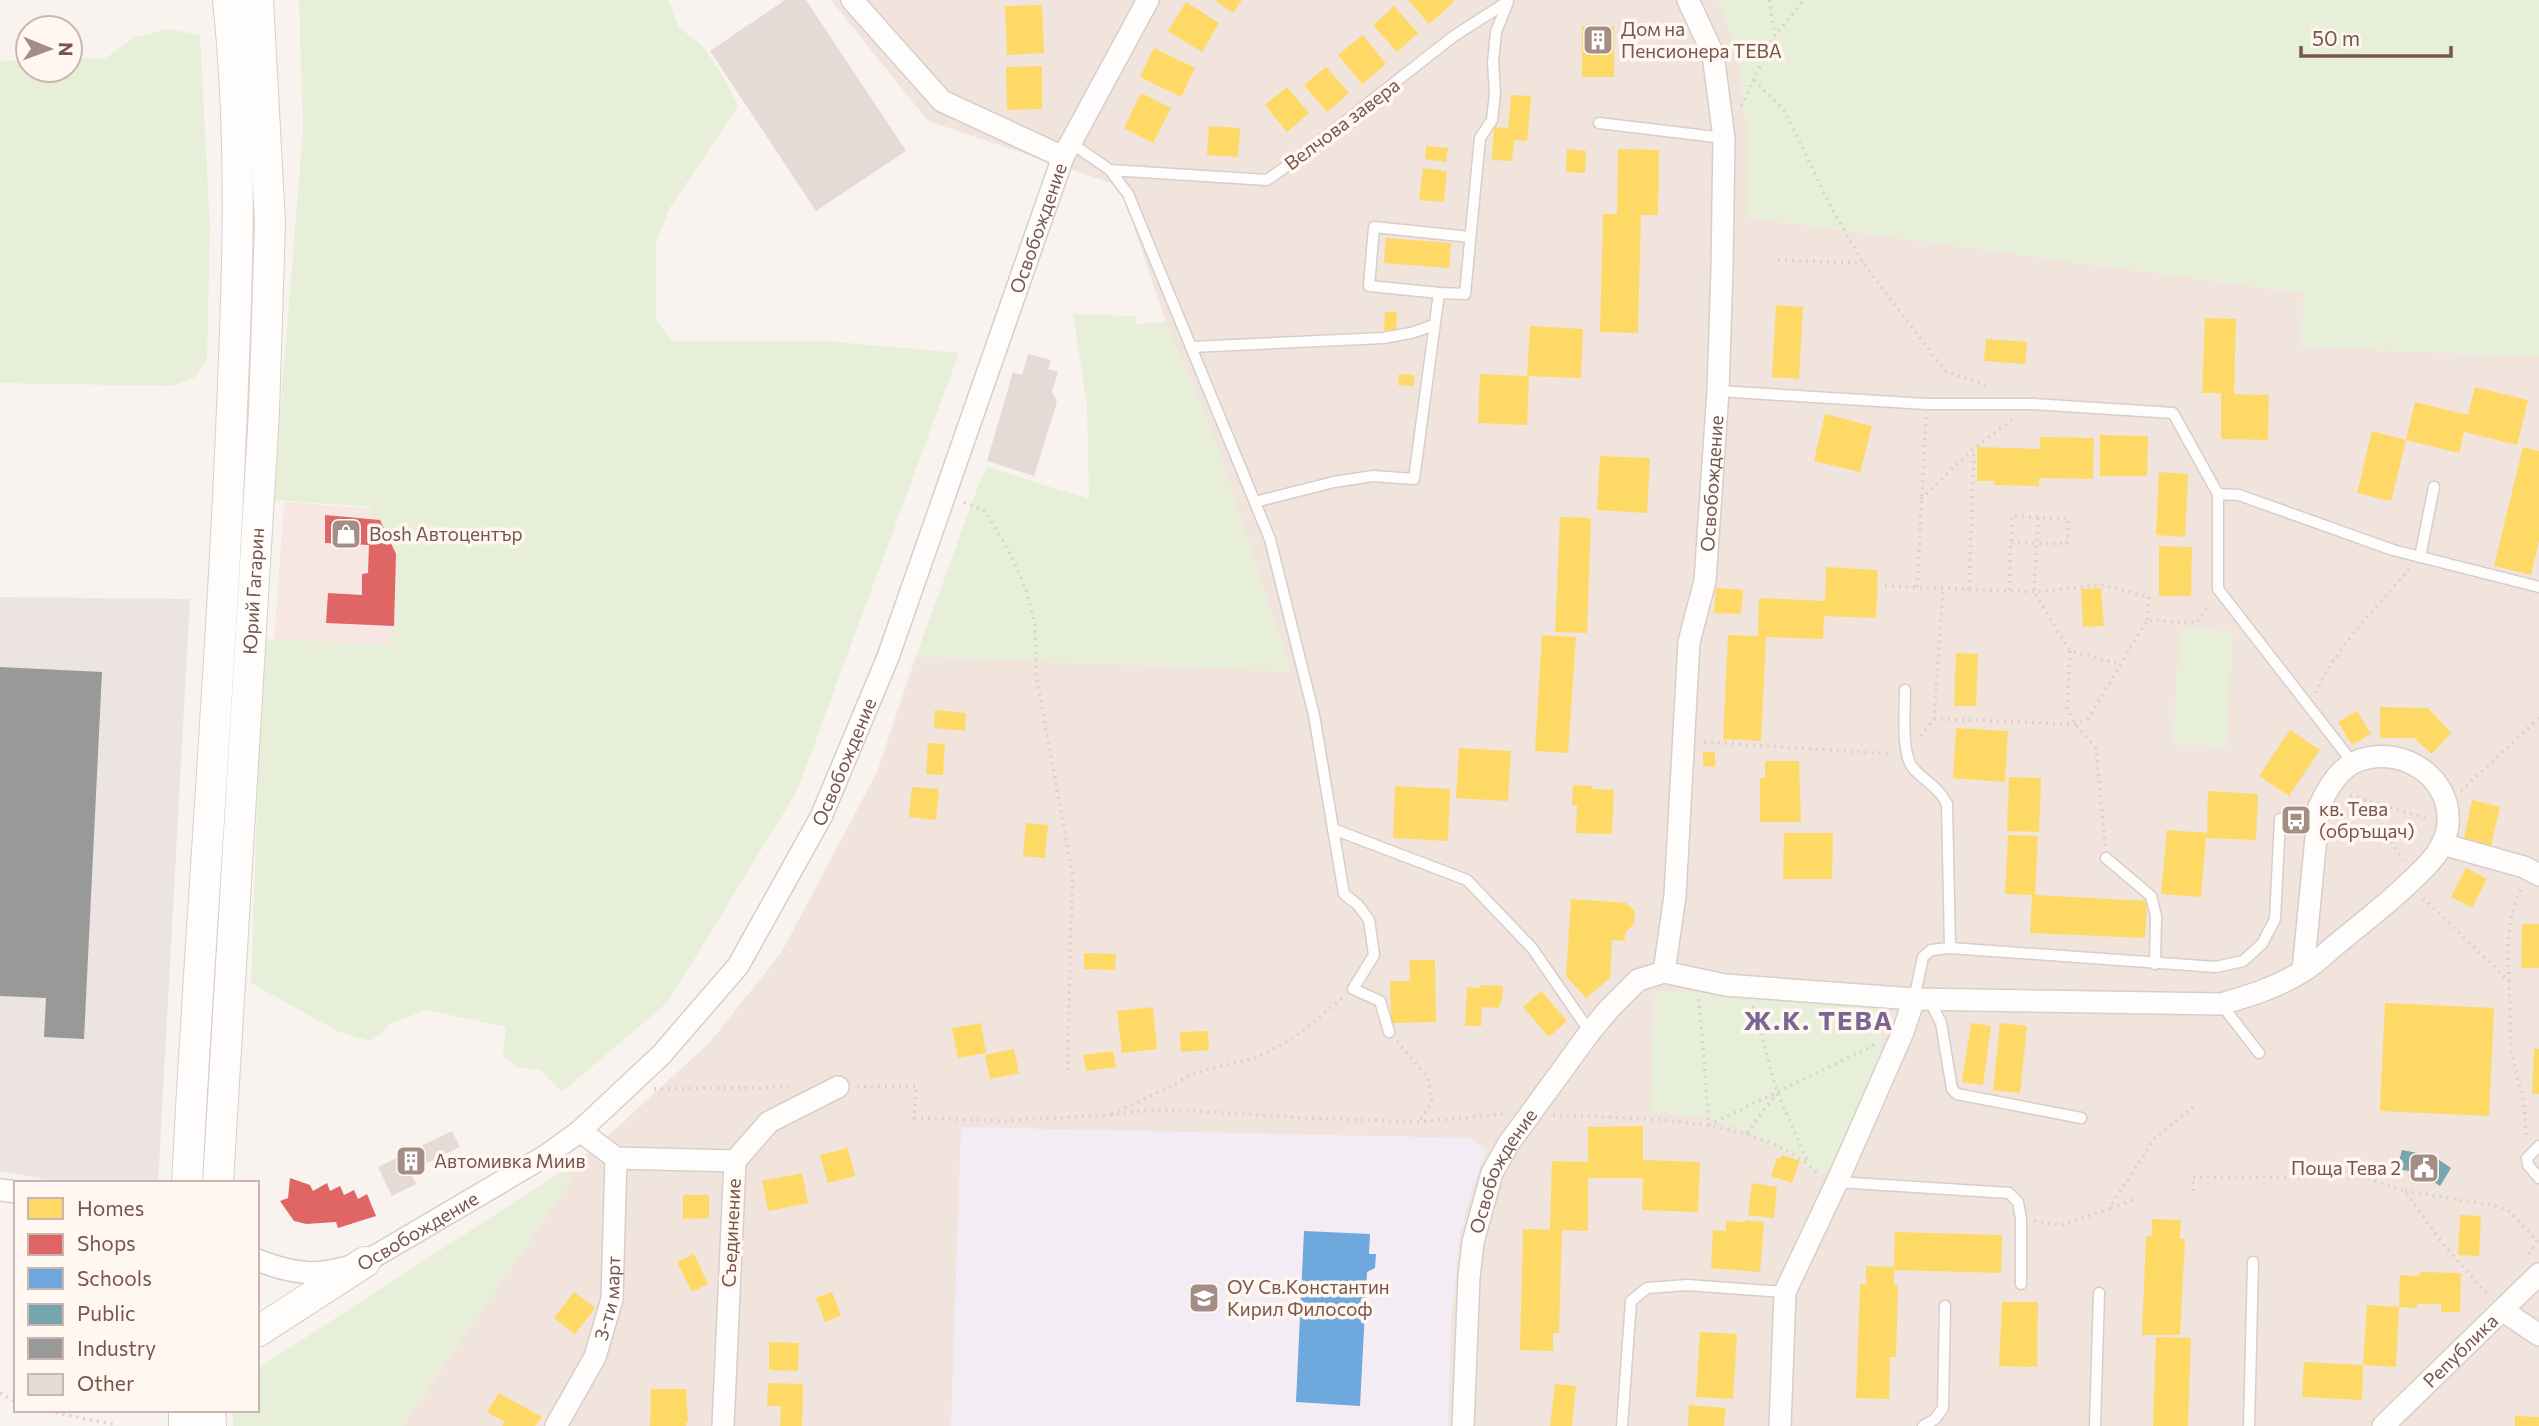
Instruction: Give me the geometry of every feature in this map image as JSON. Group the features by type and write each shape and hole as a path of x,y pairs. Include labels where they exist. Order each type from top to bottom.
{"street":[{"name":"Юрий Гагарин","path":"187,1181 222,631 238,274 236,150 228,0"},
{"name":"Юрий Гагарин","path":"218,1181 264,412 270,223 258,0"},
{"path":"852,0 942,102 1067,150"},
{"name":"Освобождение","path":"259,1261 310,1273 333,1272 365,1262 547,1155 580,1131 661,1055 738,966 821,817 888,657 1067,150 1148,0"},
{"name":"Освобождение","path":"1463,1426 1473,1242 1492,1173 1509,1143 1609,1009 1638,980 1664,972 1675,896 1689,642 1705,581 1718,391 1724,138 1713,54 1688,0"},
{"path":"1664,972 1725,985 1921,999 2221,1004 2259,993 2303,971 2360,925 2431,860 2446,824 2441,788 2428,773 2414,763 2372,758 2353,763 2328,787 2319,807 2303,971"},
{"path":"2446,824 2535,873"},
{"path":"1780,1426 1785,1292 1903,1032 1921,999"},
{"path":"735,1161 769,1122 838,1087"},
{"path":"580,1131 615,1158"},
{"name":"Съединение","path":"615,1158 735,1161 723,1426"},
{"name":"3-ти март","path":"556,1426 595,1357 612,1299 615,1158"},
{"path":"259,1331 365,1262"},
{"name":"Република","path":"2383,1426 2502,1310 2533,1266"},
{"path":"2502,1310 2539,1335"}],"lane":[{"path":"1470,237 1374,226 1369,286 1465,294 1480,138 1492,120 1496,32 1509,1"},
{"name":"Велчова завера","path":"1110,170 1267,180 1454,36 1509,1"},
{"path":"1599,123 1724,138"},
{"path":"1067,150 1110,170 1128,194 1270,539 1314,715 1344,894 1358,905 1369,920 1374,955 1353,989 1380,1001 1389,1032"},
{"path":"1255,502 1334,482 1373,476 1414,479 1439,293"},
{"path":"1191,348 1383,338 1411,334 1434,326"},
{"path":"1718,391 1926,404 2033,404 2174,413 2218,494 2218,589 2353,763"},
{"path":"2420,556 2434,487"},
{"path":"2218,494 2239,495 2393,550 2539,587"},
{"path":"1905,690 1906,755 1911,767 1941,791 1947,804 1950,948"},
{"path":"2081,1118 1957,1094 1952,1089 1941,1023 1921,999 1923,957 1931,950 1950,948 2217,967 2243,961 2262,944 2275,919 2280,819"},
{"path":"1333,829 1467,880 1532,948 1590,1032"},
{"path":"2106,858 2151,896 2156,916 2155,964"},
{"path":"2221,1004 2259,1053"},
{"path":"2539,1146 2527,1157 2528,1166 2539,1178"},
{"path":"1835,1185 2008,1193 2018,1202 2021,1219 2021,1284"},
{"path":"2249,1426 2253,1262"},
{"path":"1622,1426 1632,1301 1647,1288 1688,1285 1785,1292"},
{"path":"2095,1426 2099,1293"},
{"path":"1923,1426 1935,1419 1943,1408 1945,1306"}],"path":[{"path":"1769,0 1775,35"},
{"path":"1724,138 1775,35 1804,0"},
{"path":"1754,80 1784,110 1831,207 1863,263 1945,370 1995,390"},
{"path":"1778,260 1863,263"},
{"path":"1917,587 1926,404"},
{"path":"1921,499 1974,448 2033,404"},
{"path":"1969,589 1974,448"},
{"path":"945,493 986,512 1011,555 1026,589 1035,625 1036,675 1073,877 1068,1070"},
{"path":"2009,591 2011,541 2012,516 2069,519 2067,544 2011,541"},
{"path":"2038,518 2034,592 2070,651 2067,707 2075,724 2096,748 2106,858"},
{"path":"2310,708 2322,678 2420,556"},
{"path":"1885,586 2034,592 2102,585 2150,597 2147,620 2088,719 2075,724 1934,719"},
{"path":"1684,740 1906,755 1934,719 1943,588"},
{"path":"2147,620 2197,623 2218,589"},
{"path":"2070,651 2120,664"},
{"path":"2328,787 2446,824 2539,718"},
{"path":"2365,800 2414,877 2425,901 2508,981"},
{"path":"2527,1157 2524,1103 2511,1051 2507,934 2517,896 2535,873"},
{"path":"1697,980 1709,1125"},
{"path":"1748,987 1777,1092 1807,1162"},
{"path":"1110,1115 1174,1085 1190,1074 1255,1058 1265,1053 1303,1032 1353,989"},
{"path":"1389,1032 1428,1078 1432,1102 1419,1122"},
{"path":"1709,1125 1903,1032"},
{"path":"838,1087 916,1086 914,1118 1000,1121 1151,1110 1419,1122 1530,1114 1709,1125 1748,1133 1807,1162 1835,1185"},
{"path":"624,1089 798,1087"},
{"path":"1748,1133 1777,1092"},
{"path":"2109,1209 2155,1138 2193,1107"},
{"path":"2193,1191 2193,1177 2364,1177 2405,1191 2492,1205 2509,1210 2537,1241 2533,1266"},
{"path":"2405,1191 2442,1242 2502,1310"},
{"path":"2021,1219 2060,1225 2136,1199"},
{"path":"53,1412 117,1424"}],"shaded area":[{"path":"831,0 1719,0 1736,44 1747,124 1747,217 2304,293 2302,346 2539,357 2539,1426 402,1426 570,1181 573,1164 710,1042 781,953 877,772 916,656 1290,671 1219,451 1166,322 1124,197 1111,183 928,121"},
{"path":"284,502 382,509 410,568 402,648 274,641"},
{"path":"0,597 190,599 158,1181 57,1181 0,1171"},
{"name":"ОУ Св.Константин Кирил Философ","path":"961,1127 1469,1138 1487,1149 1460,1233 1451,1323 1448,1426 951,1426"}],"green space":[{"path":"299,0 669,0 678,27 701,44 720,71 738,106 669,209 656,243 656,320 672,341 826,341 959,353 797,791 668,1002 562,1092 541,1070 518,1068 503,1056 506,1027 427,1010 391,1023 370,1041 339,1032 251,983 263,639 391,645 399,566 371,507 273,500 303,130"},
{"path":"1719,0 2539,0 2539,357 2301,346 2304,293 1746,217 1747,124 1736,44"},
{"path":"168,29 200,35 210,227 207,360 194,378 172,386 0,383 0,61 14,60 14,84 84,84 84,59 106,58 135,37"},
{"path":"1073,314 1135,316 1136,324 1166,322 1219,451 1290,671 916,656 987,467 1089,499 1087,405"},
{"path":"2180,628 2233,631 2226,747 2173,744"},
{"path":"1655,990 1872,1004 1884,1020 1879,1055 1852,1122 1826,1175 1743,1129 1705,1118 1650,1110"},
{"path":"573,1164 570,1181 402,1426 233,1426 233,1412 259,1412 259,1368"}],"building: Homes":[{"path":"1215,0 1242,0 1233,13"},
{"path":"1408,0 1453,0 1454,2 1429,24"},
{"path":"1186,2 1219,23 1202,52 1168,31"},
{"path":"1042,5 1044,53 1007,55 1005,6"},
{"path":"1394,6 1418,33 1397,52 1373,25"},
{"name":"Дом на Пенсионера ТЕВА","path":"1582,26 1614,26 1614,77 1582,77"},
{"path":"1363,35 1386,64 1362,84 1338,55"},
{"path":"1154,48 1195,68 1181,97 1140,77"},
{"path":"1042,66 1042,109 1007,110 1006,67"},
{"path":"1326,67 1349,93 1327,112 1304,85"},
{"path":"1287,87 1309,113 1287,132 1265,105"},
{"path":"1141,93 1171,108 1153,143 1124,128"},
{"path":"1511,95 1531,96 1527,141 1514,140 1512,161 1492,160 1494,127 1508,128"},
{"path":"1209,126 1240,128 1238,157 1207,155"},
{"path":"1426,146 1448,148 1446,162 1425,159"},
{"path":"1567,149 1586,151 1585,173 1566,172"},
{"path":"1618,149 1659,150 1658,215 1641,215 1638,333 1600,332 1603,214 1617,214"},
{"path":"1423,168 1447,171 1444,202 1419,200"},
{"path":"1386,238 1451,243 1449,268 1384,263"},
{"path":"1776,305 1803,307 1799,379 1772,377"},
{"path":"1385,312 1397,312 1396,331 1384,330"},
{"path":"2205,318 2236,319 2234,394 2269,395 2268,440 2221,439 2221,393 2202,393"},
{"path":"1530,326 1583,329 1581,378 1527,376"},
{"path":"1986,339 2027,342 2025,364 1984,361"},
{"path":"1399,374 1414,375 1414,386 1398,385"},
{"path":"1480,374 1529,376 1527,425 1478,423"},
{"path":"2475,387 2528,400 2517,445 2464,432 2459,453 2406,440 2415,402 2468,415"},
{"path":"1825,414 1872,426 1860,472 1814,461"},
{"path":"2372,431 2406,440 2391,501 2357,493"},
{"path":"2100,435 2148,436 2147,476 2100,476"},
{"path":"2040,437 2094,438 2093,479 2039,478 2039,486 1994,485 1995,481 1977,481 1977,447 2040,449"},
{"path":"2523,447 2539,451 2539,541 2531,575 2494,566"},
{"path":"1600,456 1650,458 1647,513 1597,510"},
{"path":"2159,472 2188,474 2185,537 2156,535"},
{"path":"1560,517 1591,518 1587,633 1555,632"},
{"path":"2159,546 2192,547 2191,596 2159,596"},
{"path":"1826,567 1878,570 1876,618 1824,616 1823,639 1766,637 1761,741 1723,739 1728,635 1758,636 1759,598 1825,601"},
{"path":"1716,588 1743,590 1741,614 1714,613"},
{"path":"2101,588 2104,626 2083,627 2081,589"},
{"path":"1542,635 1576,637 1568,753 1535,751"},
{"path":"1956,653 1978,654 1976,706 1954,706"},
{"path":"2380,707 2428,708 2451,733 2432,754 2414,738 2380,738"},
{"path":"935,710 966,713 965,731 934,728"},
{"path":"2357,711 2371,734 2352,745 2338,722"},
{"path":"1956,728 2008,731 2005,782 1953,778"},
{"path":"2290,730 2320,750 2289,796 2259,776"},
{"path":"928,743 945,744 943,775 926,774"},
{"path":"1459,748 1511,751 1508,801 1456,798"},
{"path":"1703,752 1715,752 1715,767 1703,766"},
{"path":"1765,761 1799,761 1801,822 1760,822 1760,778 1765,778"},
{"path":"2009,777 2041,778 2039,832 2007,831"},
{"path":"1573,785 1614,790 1612,834 1576,833 1577,805 1572,805"},
{"path":"1395,786 1450,789 1448,841 1393,838"},
{"path":"912,787 939,789 936,820 909,817"},
{"path":"2208,791 2258,794 2256,840 2206,838 2201,897 2161,894 2167,830 2207,833"},
{"path":"2472,800 2500,807 2490,849 2463,843"},
{"path":"1026,823 1048,825 1045,858 1023,856"},
{"path":"1784,833 1833,833 1832,879 1783,879"},
{"path":"2008,835 2038,836 2035,895 2147,901 2145,938 2030,933 2032,895 2005,894"},
{"path":"2466,868 2487,879 2472,908 2451,897"},
{"path":"1571,899 1626,903 1635,911 1634,924 1626,931 1624,941 1612,940 1610,978 1586,998 1566,976"},
{"path":"2522,924 2539,924 2539,968 2521,968"},
{"path":"1084,953 1116,954 1115,970 1084,969"},
{"path":"1409,960 1435,960 1436,1022 1391,1023 1390,981 1410,981"},
{"path":"1480,985 1503,986 1502,1003 1499,1003 1499,1008 1482,1007 1481,1026 1465,1026 1467,987 1480,988"},
{"path":"1541,991 1567,1021 1549,1037 1523,1007"},
{"path":"2385,1003 2494,1008 2489,1116 2380,1111"},
{"path":"1153,1007 1157,1049 1122,1053 1117,1011"},
{"path":"981,1023 986,1053 958,1058 952,1028"},
{"path":"1971,1023 1991,1026 1983,1085 1962,1082"},
{"path":"2000,1023 2027,1026 2020,1093 1993,1090"},
{"path":"1208,1031 1209,1050 1181,1052 1180,1032"},
{"path":"2534,1048 2539,1049 2539,1094 2532,1094"},
{"path":"1014,1049 1019,1073 990,1079 985,1055"},
{"path":"1113,1051 1116,1067 1086,1071 1083,1055"},
{"path":"1643,1126 1643,1160 1700,1162 1698,1212 1642,1210 1643,1178 1588,1178 1588,1231 1562,1230 1559,1333 1553,1333 1553,1351 1520,1350 1523,1229 1550,1230 1552,1161 1588,1162 1588,1127"},
{"path":"848,1148 855,1176 828,1183 820,1155"},
{"path":"1782,1155 1800,1161 1792,1183 1771,1176 1777,1158 1780,1159"},
{"path":"802,1173 808,1203 768,1211 762,1181"},
{"path":"1752,1183 1777,1187 1774,1218 1748,1215"},
{"path":"683,1195 709,1195 709,1218 683,1219"},
{"path":"2460,1215 2481,1216 2479,1256 2458,1255"},
{"path":"2152,1219 2181,1220 2180,1239 2185,1239 2180,1335 2142,1335 2146,1236 2152,1236"},
{"path":"1726,1221 1764,1222 1760,1272 1711,1268 1713,1230 1726,1231"},
{"path":"1895,1232 2002,1235 2001,1273 1894,1270 1894,1285 1898,1285 1896,1357 1890,1357 1889,1399 1856,1398 1860,1284 1866,1284 1866,1266 1894,1267"},
{"path":"694,1254 708,1284 692,1292 677,1262"},
{"path":"2420,1272 2461,1273 2460,1312 2441,1312 2441,1304 2417,1304 2417,1308 2399,1307 2400,1275 2419,1276"},
{"path":"574,1292 595,1308 575,1334 554,1318"},
{"path":"832,1292 841,1316 825,1322 816,1298"},
{"path":"2002,1302 2038,1302 2037,1367 1999,1366"},
{"path":"2367,1305 2399,1307 2396,1367 2363,1365"},
{"path":"1700,1332 1737,1334 1733,1399 1696,1397"},
{"path":"2156,1337 2191,1338 2188,1426 2153,1426"},
{"path":"769,1342 799,1343 798,1371 769,1370"},
{"path":"2304,1362 2363,1365 2362,1400 2302,1397"},
{"path":"768,1383 803,1384 802,1426 780,1426 781,1406 767,1406"},
{"path":"1555,1384 1576,1386 1572,1426 1550,1426"},
{"path":"651,1389 686,1389 686,1426 650,1426"},
{"path":"499,1393 542,1417 535,1426 502,1426 505,1422 487,1412"},
{"path":"1689,1405 1726,1408 1724,1426 1688,1426"},
{"path":"2515,1416 2539,1417 2539,1426 2515,1426"}],"building: Shops":[{"path":"325,515 380,520 396,554 394,626 326,623 328,593 362,595 362,574 368,573 369,545 325,543"},
{"path":"290,1178 310,1185 313,1191 327,1183 330,1191 340,1186 344,1195 354,1190 358,1199 367,1194 376,1216 338,1228 336,1222 306,1224 294,1221 280,1201 288,1198"}],"building: Schools":[{"path":"1304,1231 1370,1234 1369,1254 1376,1254 1375,1268 1367,1272 1360,1406 1296,1402"}],"building: Public":[{"name":"Поща Тева 2","path":"2402,1150 2433,1156 2451,1168 2440,1186 2421,1173 2397,1169"}],"building: Industry":[{"path":"0,667 102,672 84,1039 44,1037 46,998 0,996"}],"building: Other":[{"path":"785,0 806,0 906,151 816,211 710,51"},
{"path":"1028,354 1051,360 1048,369 1058,372 1052,391 1057,402 1034,476 987,461 1013,372 1022,375"},
{"name":"Автомивка Миив","path":"452,1131 460,1147 410,1171 416,1184 392,1196 378,1167"}],"place":[{"name":"Дом на Пенсионера ТЕВА","path":"1598,40"},
{"name":"Bosh Автоцентър","path":"346,534"},
{"name":"кв. Тева (обръщач)","path":"2296,820"},
{"name":"Автомивка Миив","path":"411,1161"},
{"name":"Поща Тева 2","path":"2424,1168"},
{"name":"ОУ Св.Константин Кирил Философ","path":"1204,1298"}],"district":[{"name":"Ж.К. ТЕВА","path":"1819,1021"}]}
